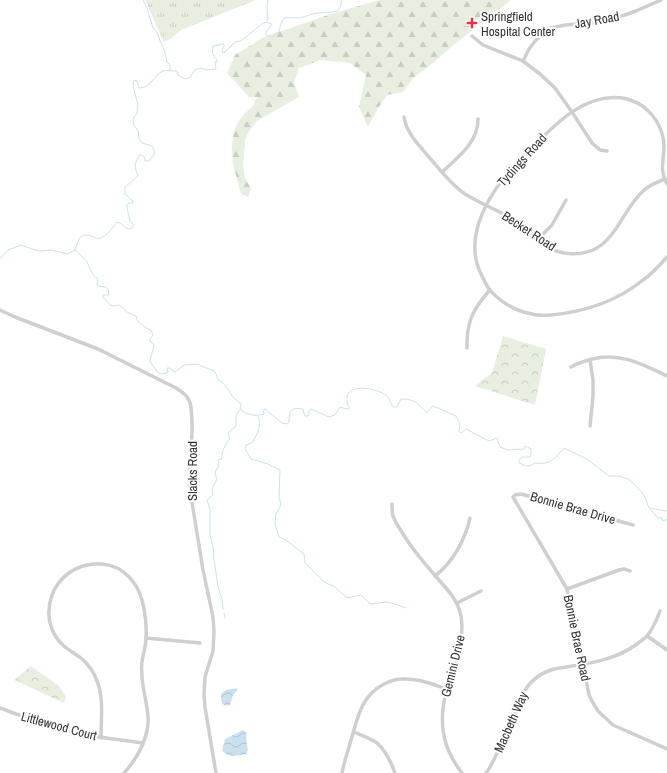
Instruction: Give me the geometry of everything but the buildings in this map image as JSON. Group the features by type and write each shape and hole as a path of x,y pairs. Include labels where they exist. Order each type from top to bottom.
{"street":[{"name":"Jay Road","path":"523,61 529,49 536,40 551,28 565,25 602,22 636,11 653,2 661,0"},
{"path":"472,36 483,45 523,61 540,74 555,88 592,143 600,150 607,151"},
{"name":"Tydings Road","path":"667,184 662,171 664,145 663,137 657,121 646,109 630,100 621,98 599,100 588,103 557,123 503,178 480,218 474,247 478,267 489,291 516,310 536,315 561,314 607,302 644,280 667,257"},
{"name":"Becket Road","path":"404,117 408,130 414,140 455,186 486,206 516,220 546,245 552,249 564,253 586,252 594,249 604,242 643,191 653,184 665,179"},
{"path":"442,172 474,140 478,126 478,119"},
{"path":"538,239 552,225 566,200"},
{"path":"467,348 467,332 472,315 476,307 489,291"},
{"name":"Slacks Road","path":"0,310 98,349 176,388 184,393 189,400 191,407 192,427 189,480 190,490 203,570 213,618 213,650 205,677 204,690 205,707 216,773"},
{"path":"572,367 577,364 601,357 626,359 642,364 667,376"},
{"path":"590,360 593,387 590,426"},
{"name":"Bonnie Brae Drive","path":"513,497 521,494 633,525"},
{"name":"Bonnie Brae Road","path":"513,497 567,589 590,698 598,711 613,725 667,749"},
{"name":"Gemini Drive","path":"392,504 395,522 405,538 421,560 457,603 461,614 463,629 461,646 447,688 443,707 442,726 448,750 455,764 462,773"},
{"path":"435,576 450,561 457,551 468,528 470,518"},
{"path":"101,738 100,698 97,680 86,663 61,643 54,632 49,619 49,612 54,590 59,581 70,572 81,567 102,564 122,571 132,579 140,592 145,619 146,638 141,667 148,720 147,731 138,755 124,773"},
{"path":"567,589 619,570 624,569 630,571"},
{"path":"457,603 481,591"},
{"name":"Macbeth Way","path":"486,773 507,734 523,694 532,680 547,671 599,662 613,657 634,646 647,636 660,611"},
{"path":"647,636 667,650"},
{"path":"146,638 200,643"},
{"path":"342,773 360,710 373,691 389,682 403,678 413,679 447,688"},
{"name":"Littlewood Court","path":"0,708 77,733 101,738 143,743"},
{"path":"354,732 376,743 388,757 395,773"}],"green space":[{"path":"145,0 256,0 181,30 172,38 164,42"},
{"path":"379,0 511,0 413,78 403,92 387,95 368,127 359,107 366,75 350,63 321,60 299,68 294,82 299,97 257,121 249,131 245,140 243,165 245,178 251,189 248,197 241,194 233,164 233,134 237,124 244,114 253,106 257,97 249,97 227,73 235,55 264,37 331,14"},
{"path":"503,336 546,349 535,405 475,386 492,373"},
{"path":"31,666 59,686 66,697 64,703 14,680"}],"water":[{"path":"237,688 230,705 223,704 221,701 221,694 226,690"},
{"path":"243,730 246,732 248,750 246,754 230,756 222,751 225,739"}],"waterway":[{"path":"143,0 153,28 157,32 165,52 167,62 170,65 170,71"},
{"path":"267,21 268,0"},
{"path":"0,258 8,250 21,245 40,251 52,250 67,254 75,250 79,239 83,235 102,238 117,222 127,229 133,227 127,207 127,205 129,203 133,203 133,201 125,194 125,187 138,176 135,165 140,155 144,157 145,161 149,161 155,153 152,146 142,143 139,138 138,130 134,126 133,120 137,113 138,105 133,86 134,80 137,81 139,88 147,86 163,71 177,71 178,75 185,79 189,78 195,70 201,68 206,70 216,69 215,62 217,62 217,60 212,51 213,46 224,44 222,52 224,53 233,44 241,41 266,22 272,24 265,34 272,37 279,32 285,18 300,18 316,13 337,11 340,8 342,0"},
{"path":"75,250 87,262 92,273 98,280 98,286 108,289 109,295 103,295 103,297 110,305 119,305 127,312 136,316 137,320 146,328 151,330 153,335 150,341 154,344 150,361 157,372 161,374 167,373 167,368 175,372 184,365 197,364 214,371 218,380 223,383 234,398 241,404 240,409 245,413 254,415 264,414 263,410 265,409 282,423 287,424 289,422 292,410 296,408 303,409 305,416 309,415 309,411 311,409 329,417 335,415 340,407 347,409 350,408 347,403 347,398 352,390 358,388 370,389 386,395 393,407 397,407 401,399 406,399 416,402 427,413 432,406 456,416 460,424 459,432 461,433 466,429 489,441 497,438 500,447 508,450 524,449 525,446 531,449 530,457 522,457 519,460 519,463 526,466 535,463 549,462 564,448 587,459 609,476 618,476 628,479 644,495 649,508 667,511"},
{"path":"223,609 210,535 210,510 207,500 213,495 212,489 217,479 215,474 219,467 218,460 222,459 223,450 230,439 228,433 236,426 236,419 240,410"},
{"path":"258,416 259,427 257,433 252,443 246,445 245,449 251,459 268,464 280,470 279,497 281,505 276,514 275,524 279,537 286,540 304,554 305,563 324,582 335,587 347,598 361,595 370,604 387,602 406,608"},
{"path":"650,509 658,518 662,518 664,521 667,519"},
{"path":"224,613 225,618"}],"place":[{"name":"Springfield Hospital Center","path":"472,23"}]}
